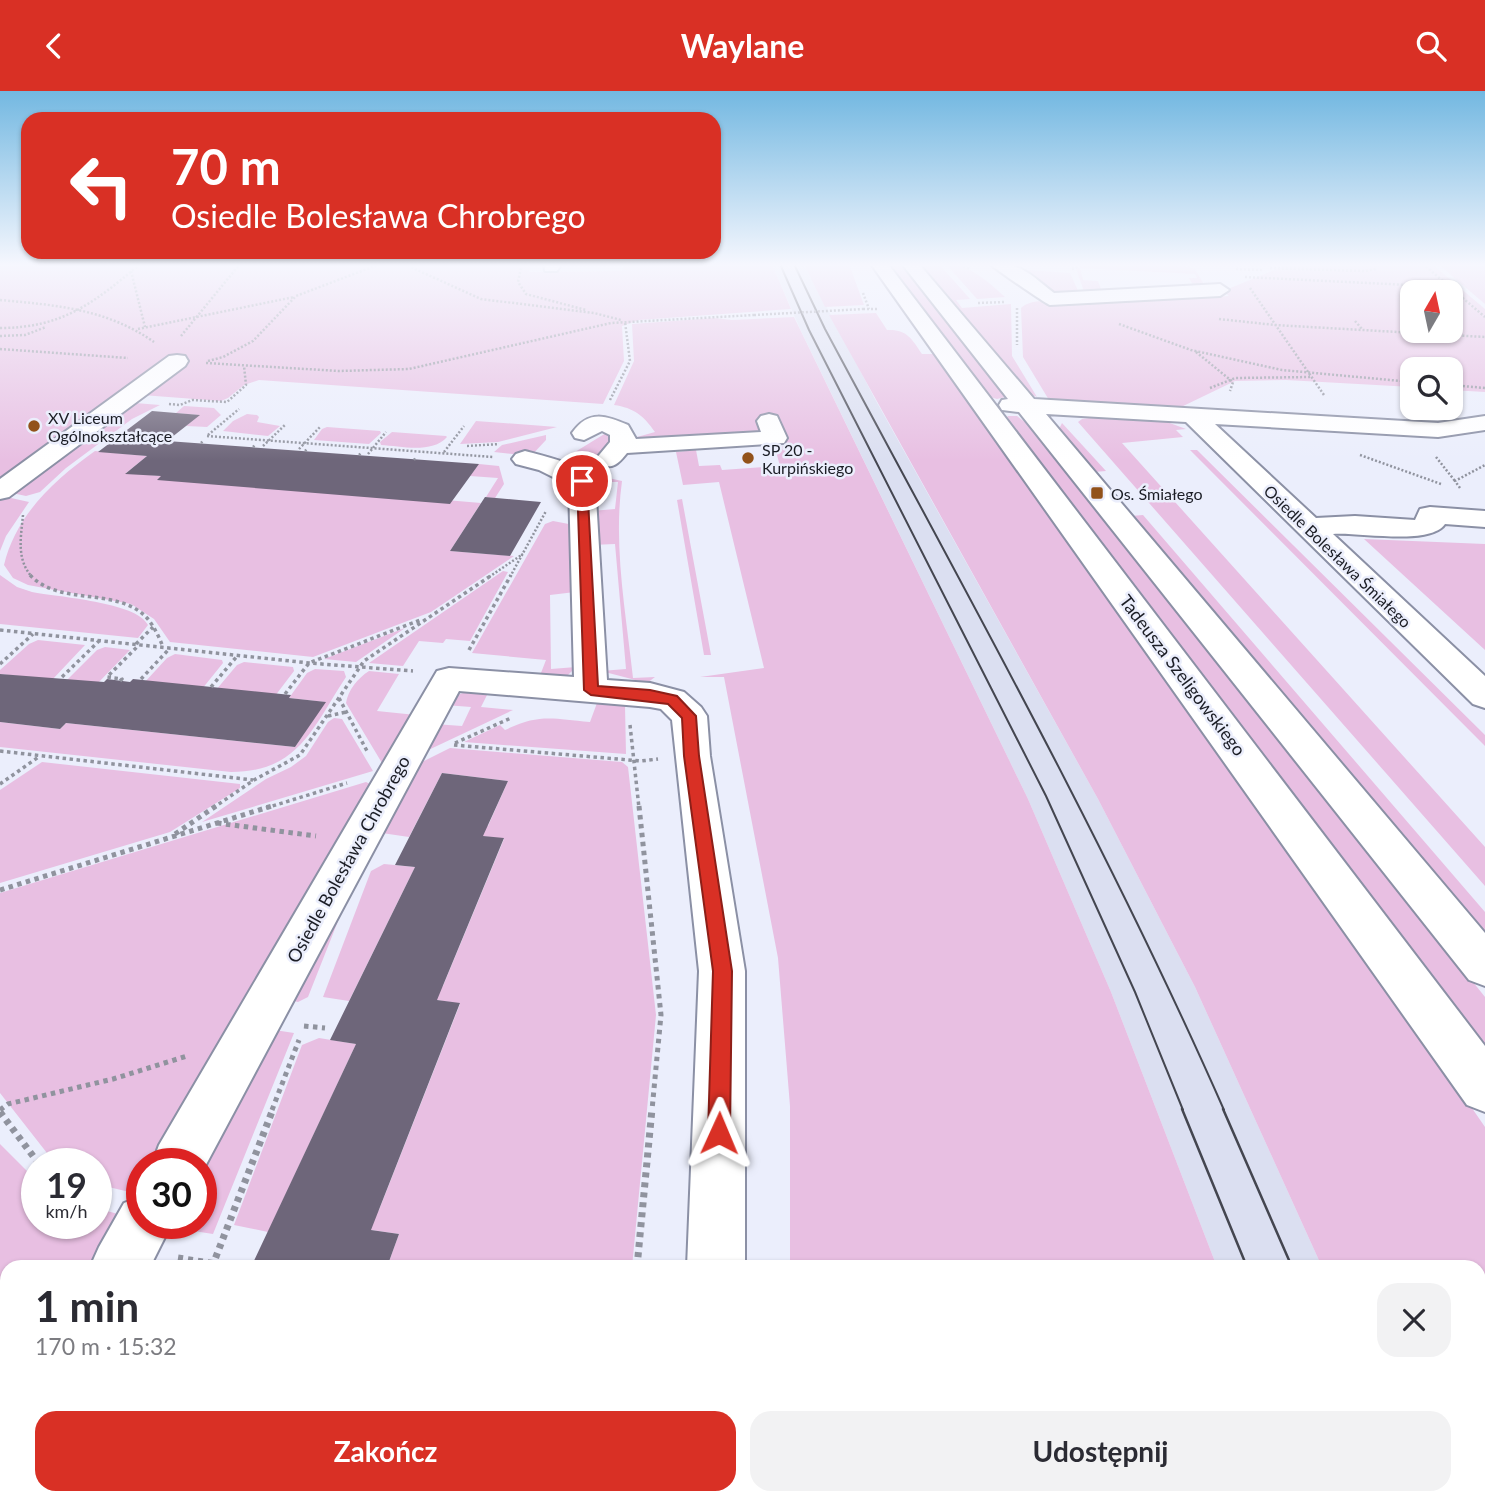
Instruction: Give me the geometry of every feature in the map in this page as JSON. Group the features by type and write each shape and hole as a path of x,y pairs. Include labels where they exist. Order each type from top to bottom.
{"street":[{"name":"Tadeusza Szeligowskiego","path":"927,330 1318,856 1485,1087"},
{"path":"964,330 1485,965"},
{"path":"0,491 177,362"},
{"path":"980,403 1444,430 1485,423"},
{"name":"Osiedle Bolesława Śmiałego","path":"1192,415 1485,696"},
{"path":"622,445 633,447 775,438 769,421"},
{"path":"565,492 614,455 622,445 624,438 620,431 592,427"},
{"path":"525,459 548,464 565,492 610,692"},
{"path":"1307,527 1355,524 1418,529 1432,523 1430,515 1485,519"},
{"path":"449,679 610,692 672,700 689,716 692,756 722,971 716,1260"},
{"name":"Osiedle Bolesława Chrobrego","path":"187,1148 358,842 387,775 449,679"}],"path":[{"path":"14,336 23,333 24,330"},
{"path":"0,336 41,330"},
{"path":"138,330 177,362"},
{"path":"263,330 253,341 223,357 202,363 339,371 409,369 588,330"},
{"path":"592,427 630,361 626,330"},
{"path":"1135,330 1196,352 1307,372 1400,381"},
{"path":"1278,330 1314,381"},
{"path":"1362,330 1485,337"},
{"path":"0,349 128,358"},
{"path":"1196,352 1233,382 1230,392 1236,417"},
{"path":"122,401 179,405 192,400 227,403 246,385 244,366"},
{"path":"1160,414 1229,379 1311,377"},
{"path":"1463,386 1485,388"},
{"path":"239,409 207,436 525,459"},
{"path":"263,446 286,424"},
{"path":"443,453 464,426"},
{"path":"299,449 320,427"},
{"path":"368,454 386,432"},
{"path":"485,456 494,444"},
{"path":"1357,454 1441,484"},
{"path":"1453,488 1465,493"},
{"path":"0,630 309,663 428,672 449,679 458,670 545,516 565,492"},
{"path":"14,527 27,508"},
{"path":"175,834 254,780 300,755 359,667 524,554"},
{"path":"40,591 128,606 150,620 163,647"},
{"path":"285,694 309,663 428,618"},
{"path":"120,681 122,679 107,677 153,627"},
{"path":"0,664 34,633"},
{"path":"62,677 100,640"},
{"path":"141,680 170,648"},
{"path":"211,687 238,655"},
{"path":"550,687 538,717 517,715 449,745 632,759 692,756"},
{"path":"610,692 632,759 661,1016 638,1260"},
{"path":"0,890 175,834 387,775 339,698"},
{"path":"327,716 346,712"},
{"path":"0,751 254,780"},
{"path":"0,783 41,756"},
{"path":"213,823 358,842"},
{"path":"27,1148 0,1111 8,1104 113,1079 229,1043 246,1042"},
{"path":"131,1247 198,1260"}],"shaded area":[{"path":"0,330 622,330 624,361 603,404 259,380 244,385 221,401 142,395 0,482"},
{"path":"632,330 800,330 1028,799 1111,992 1214,1260 790,1260 790,1106 778,958 724,677 700,677 764,668 719,482 683,485 676,452 696,450 699,466 720,465 722,470 780,466 775,448 785,446 774,418 758,433 647,440 637,437 655,432 638,413 614,405 634,361"},
{"path":"837,330 900,331 912,340 922,354 933,354 1416,1027 1485,1127 1485,1260 1319,1260 1195,987 1098,799"},
{"path":"839,330 1098,799 1195,987 1319,1260 1214,1260 1111,992 1028,799 801,331"},
{"path":"936,330 953,330 1005,397 997,399 987,396"},
{"path":"974,330 1011,330 1012,356 1037,397 1028,393"},
{"path":"1022,330 1400,330 1400,343 1463,343 1463,330 1485,330 1485,392 1463,391 1463,357 1400,357 1400,386 1286,380 1235,381 1177,409 1049,400 1023,357"},
{"path":"135,403 160,405 132,419 66,468 40,492 26,496 12,493"},
{"path":"184,406 214,408 221,415 207,427 186,426 198,415 176,413"},
{"path":"247,414 257,415 257,422 280,426 268,436 223,431 233,421"},
{"path":"1008,416 1017,416 1026,423 1485,997 1485,1047 1005,419"},
{"path":"1098,417 1167,422 1186,429 1176,430 1183,437 1122,443 1485,847 1485,886 1078,422"},
{"path":"476,421 557,427 498,442 460,444"},
{"path":"1062,423 1106,471 1094,472 1059,429"},
{"path":"327,427 381,433 369,444 314,440 322,429"},
{"path":"392,432 447,437 433,446 425,447 381,445 380,442"},
{"path":"606,433 613,436 611,442 598,457 573,469 562,463 562,460"},
{"path":"546,435 546,440 531,456 494,452 502,445"},
{"path":"1190,450 1197,450 1485,735 1485,746"},
{"path":"95,451 147,456 126,473 481,503 450,551 514,556 431,612 313,657 170,642 154,619 131,604 28,585 13,578 4,565 27,515 51,487"},
{"path":"479,464 499,466 504,484 495,498 486,497 498,478 470,476"},
{"path":"604,477 622,481 620,555 633,678 655,677 647,683 601,671 626,669 615,544 592,545 592,511 615,509 618,482 599,482"},
{"path":"11,498 29,502 6,536 0,551 0,500"},
{"path":"682,499 711,655 704,655 677,500"},
{"path":"1143,515 1485,912 1485,939 1131,516"},
{"path":"553,521 574,525 575,592 550,595 551,669 576,667 568,675 539,678 546,660 472,653 545,524"},
{"path":"1364,539 1485,544 1485,650"},
{"path":"503,571 508,572 470,641 419,641 403,666 369,663"},
{"path":"0,575 17,587 32,592 95,602 129,611 141,617 148,625 138,638 0,624"},
{"path":"405,628 356,662 324,659"},
{"path":"38,640 85,645 52,680 0,674 0,670 29,644"},
{"path":"105,647 130,650 97,684 66,681 97,650"},
{"path":"175,654 222,660 223,663 202,689 144,683 167,658"},
{"path":"244,662 293,667 294,671 275,696 216,690 237,665"},
{"path":"315,669 344,671 346,677 302,743 273,764 254,770 231,772 0,747 0,722 60,729 66,723 295,747 325,702 289,698 307,673"},
{"path":"369,671 399,674 377,711 416,715 385,768 346,703 354,685"},
{"path":"490,689 481,707 513,710 422,753 434,724 462,726 471,707 445,705 450,700 466,692"},
{"path":"597,703 625,706 626,754 464,742 500,725 505,730 538,719 590,722"},
{"path":"334,718 342,719 373,771 202,822 306,756 328,722"},
{"path":"450,748 622,762 628,767 656,1015 633,1260 390,1260 399,1234 358,1228 379,1210 460,1004 426,998 443,986 504,839 474,835 479,825 488,826 508,781 442,773 409,837 375,832 410,768"},
{"path":"42,762 240,784 240,788 170,832 0,883 0,790"},
{"path":"366,782 372,785 168,1148 126,1148 126,1191 112,1188 112,1148 43,1148 0,1093 0,893"},
{"path":"384,864 415,867 349,1001 323,997 371,871"},
{"path":"359,868 308,997 298,1002 285,999"},
{"path":"268,1029 294,1033 217,1224 217,1148 209,1148"},
{"path":"319,1038 356,1044 268,1232 234,1225 302,1045"},
{"path":"0,1144 21,1165 21,1239 112,1239 112,1212 126,1216 126,1222 105,1260 0,1260"}],"building":[{"path":"152,411 200,415 167,441 479,464 450,504 157,480 161,476 125,474 147,456 98,452"},
{"path":"485,497 541,502 510,556 450,551"},
{"path":"0,674 104,682 107,679 130,682 133,679 291,695 289,698 326,702 295,747 66,723 60,729 0,722"},
{"path":"442,773 508,781 483,836 504,838 437,1000 460,1003 371,1230 399,1234 390,1260 254,1260 356,1044 330,1040 415,867 395,865"}],"tram line":[{"path":"809,330 1046,796 1135,992 1183,1110"},
{"path":"826,330 1082,813 1179,1010 1224,1110"},
{"path":"1182,1109 1244,1260"},
{"path":"1223,1109 1289,1260"}],"place":[{"name":"XV Liceum Ogólnokształcące","path":"34,426"},
{"name":"SP 20 - Kurpińskiego","path":"748,458"},
{"name":"Os. Śmiałego","path":"1097,493"}],"route":[{"path":"582,481 591,690 650,695 672,700 689,716 692,756 722,971 719,1133"}]}
